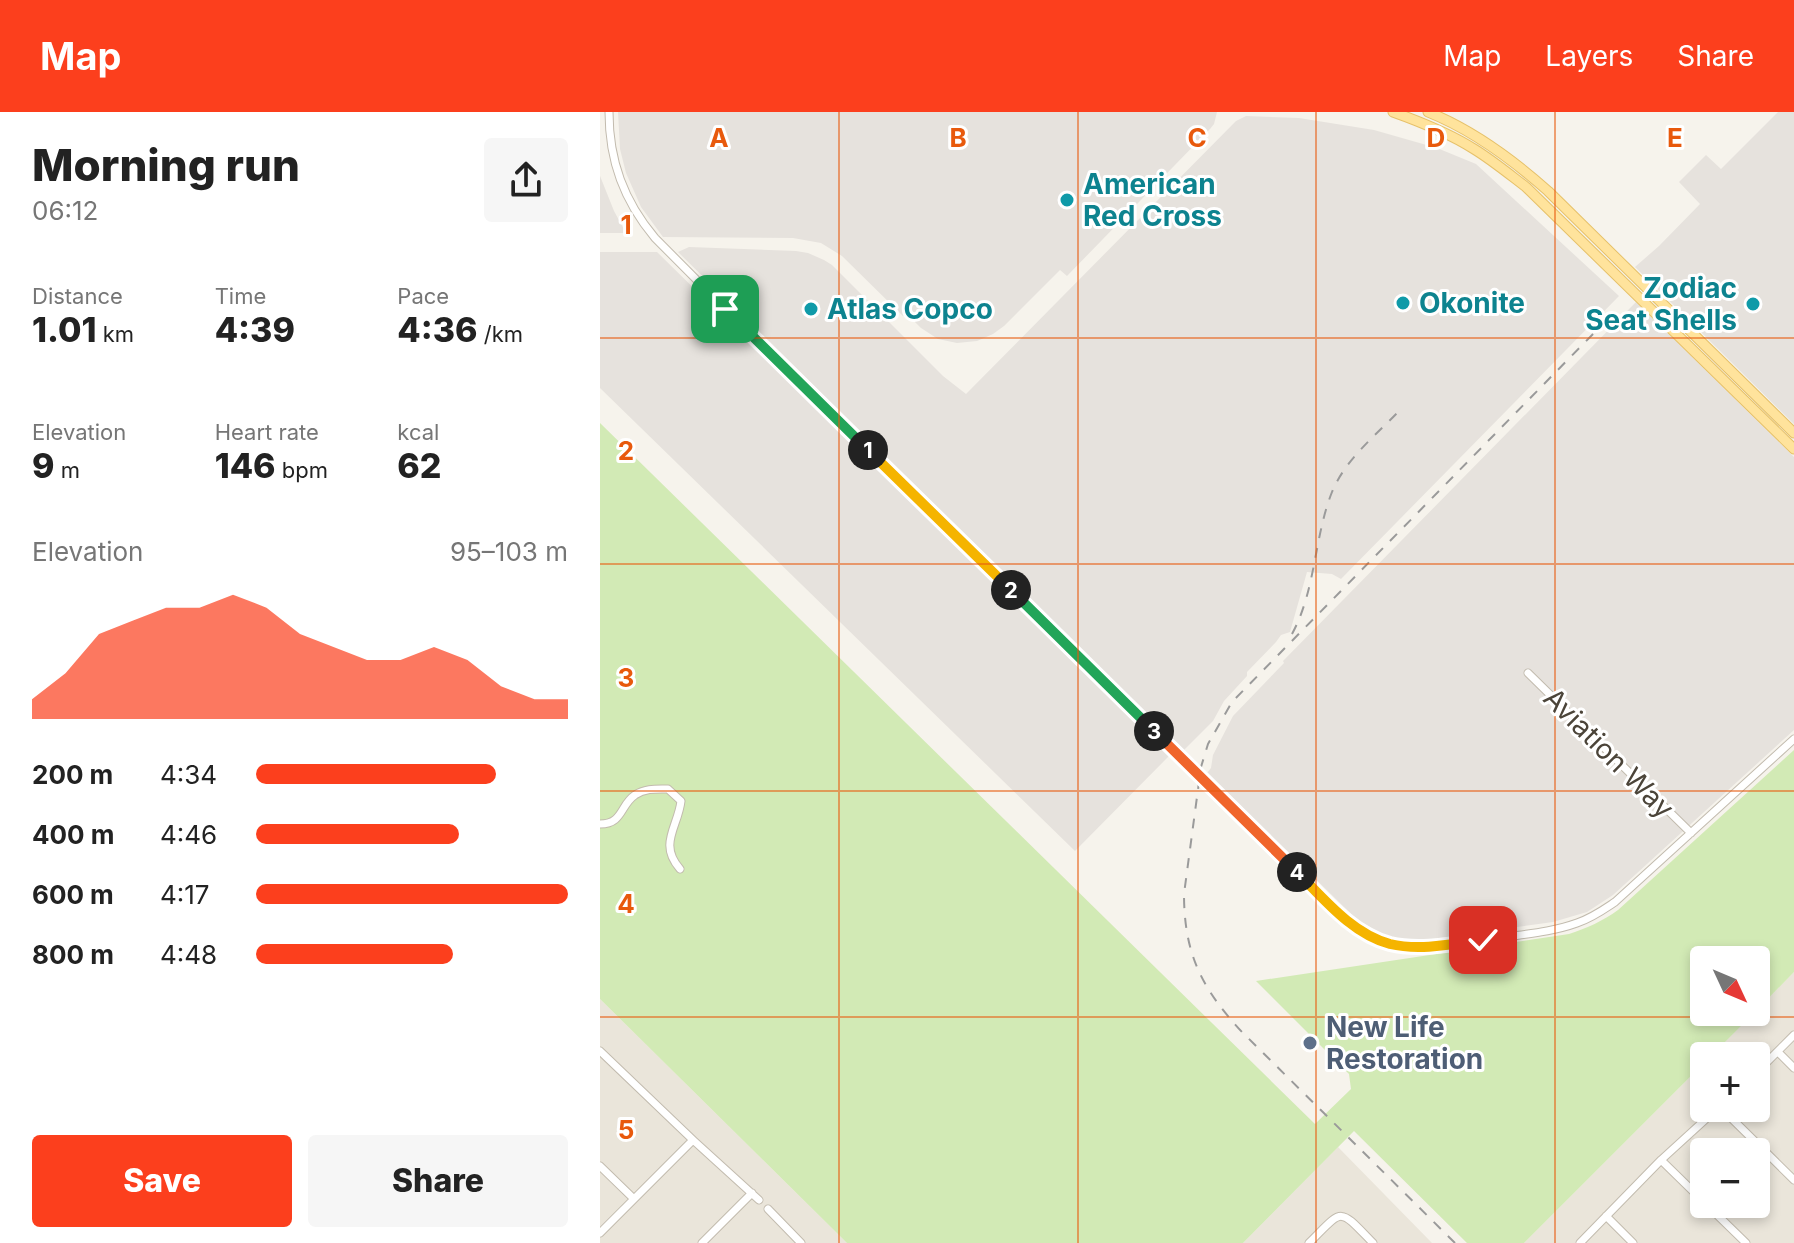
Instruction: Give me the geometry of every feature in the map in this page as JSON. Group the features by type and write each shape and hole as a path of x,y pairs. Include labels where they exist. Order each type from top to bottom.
{"main road":[{"path":"1393,112 1456,138 1526,187 1794,449"},
{"path":"1428,112 1462,128 1523,168 1794,433"}],"street":[{"path":"609,112 614,162 622,185 638,218 655,238 1332,907 1359,929 1389,944 1427,947 1537,932 1575,924 1594,916 1615,902 1794,739"},
{"name":"Aviation Way","path":"1528,673 1691,833"},
{"path":"600,824 613,821 638,793 668,789 681,801 669,844 669,852 680,869"},
{"path":"1770,1060 1794,1035"},
{"path":"600,1051 759,1200"},
{"path":"1778,1052 1794,1068"},
{"path":"1580,1243 1661,1160 1704,1122"},
{"path":"1734,1122 1794,1180"},
{"path":"600,1233 693,1140"},
{"path":"1661,1160 1690,1188"},
{"path":"600,1166 634,1199"},
{"path":"702,1243 752,1193"},
{"path":"768,1209 801,1243"},
{"path":"1309,1243 1341,1215 1347,1217 1373,1243"},
{"path":"1606,1216 1633,1243"},
{"path":"1720,1218 1746,1243"}],"shaded area":[{"path":"618,112 1217,112 1210,129 1067,276 1060,270 993,334 977,341 957,343 938,339 908,315 903,316 842,256 821,243 793,238 663,237 641,207 626,173 620,149"},
{"path":"1778,112 1794,112 1794,424 1635,267 1700,204 1679,182 1706,155 1721,169"},
{"path":"1246,116 1299,118 1374,130 1437,148 1476,164 1619,296 1341,579 1332,574 1307,572 1290,632 1281,635 1247,672 1213,721 1184,750 678,252 689,247 796,251 824,260 943,376 966,394 1236,121"},
{"path":"600,176 614,211 626,233 600,233"},
{"path":"600,252 657,252 1169,756 1075,851 600,388"},
{"path":"1636,302 1794,457 1794,730 1613,895 1587,912 1553,922 1425,940 1402,940 1387,936 1359,921 1207,773 1213,755 1233,716 1283,661"},
{"path":"1794,972 1794,1243 1524,1243 1690,1077 1690,1122 1770,1122 1770,1042 1725,1042 1741,1026 1770,1026 1770,996"},
{"path":"600,999 847,1243 600,1243"},
{"path":"1338,1147 1432,1243 1243,1243"}],"green space":[{"path":"600,423 1315,1124 1351,1089 1349,1074 1256,981 1569,934 1588,927 1618,910 1794,750 1794,972 1770,997 1770,946 1690,946 1690,1026 1741,1026 1725,1042 1690,1042 1690,1077 1524,1243 1467,1243 1354,1131 1243,1243 847,1243 600,999"}],"railway":[{"path":"1455,1243 1242,1032 1206,985 1187,935 1184,894 1201,767 1208,744 1232,702 1596,331"},
{"path":"1292,634 1306,600 1332,492 1353,459 1398,412"}],"place":[{"name":"American Red Cross","path":"1067,200"},
{"name":"Okonite","path":"1403,303"},
{"name":"Zodiac Seat Shells","path":"1753,304"},
{"name":"Atlas Copco","path":"811,309"},
{"name":"New Life Restoration","path":"1310,1043"}],"route":[{"path":"725,309 1332,907 1359,929 1389,944 1427,947 1483,940"}]}
